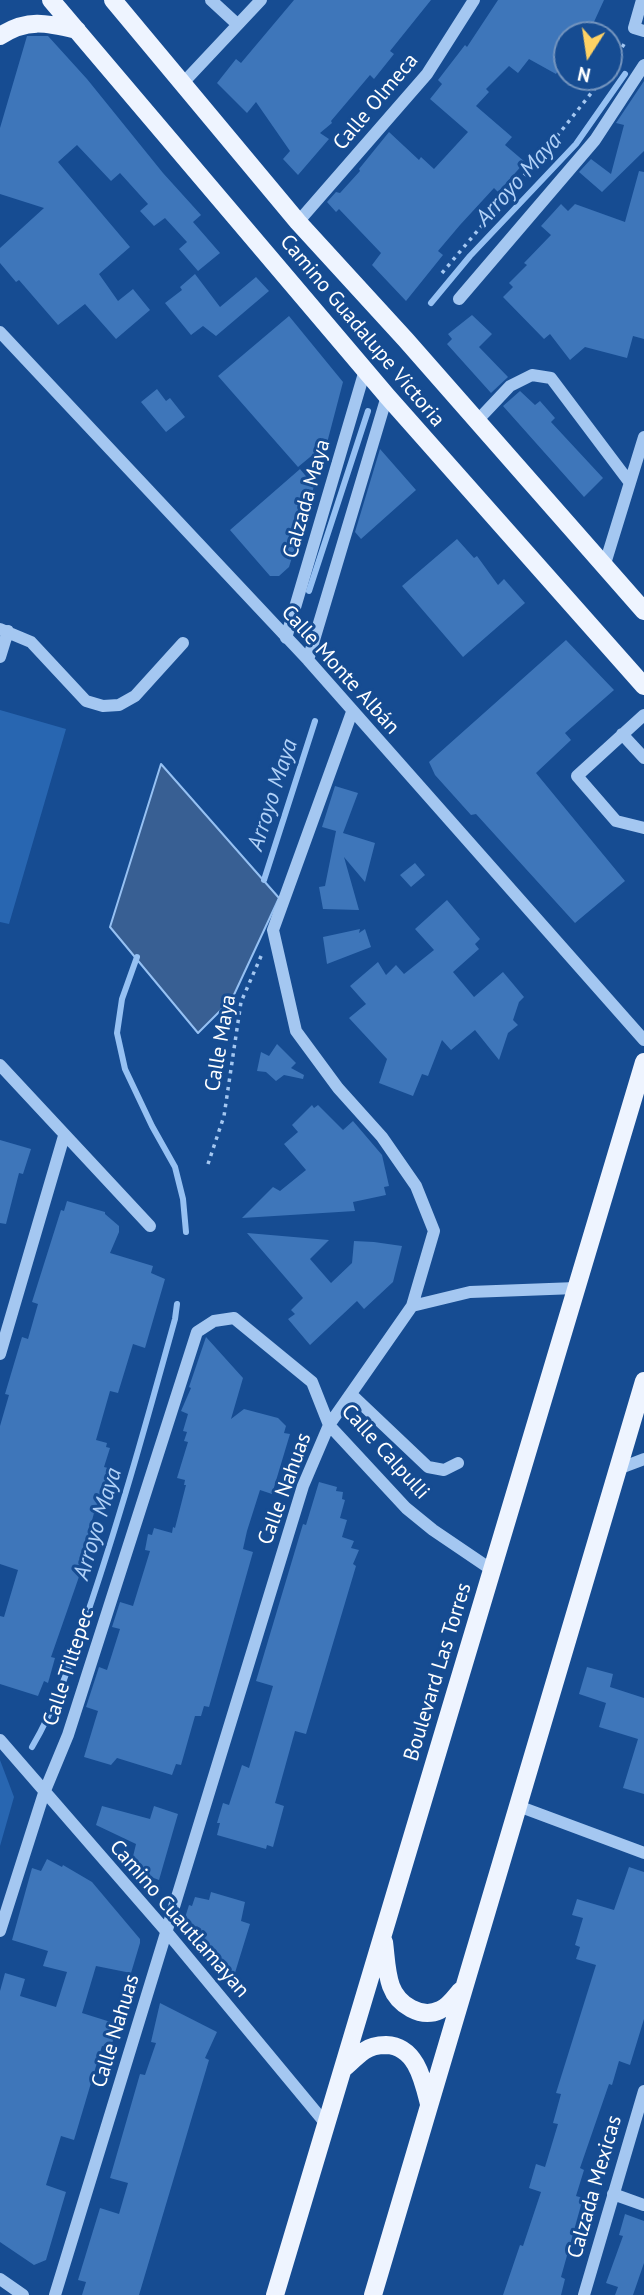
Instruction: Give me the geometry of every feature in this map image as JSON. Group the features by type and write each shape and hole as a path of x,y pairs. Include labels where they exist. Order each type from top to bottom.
{"main road":[{"name":"Camino Guadalupe Victoria","path":"51,0 387,396 644,686"},
{"name":"Camino Guadalupe Victoria","path":"113,0 298,222 644,611"},
{"path":"0,36 27,23 47,23 76,30"},
{"name":"Boulevard Las Torres","path":"275,2295 644,1062"},
{"path":"373,2295 644,1381"},
{"path":"383,1935 391,1984 399,2000 406,2006 425,2012 443,2009 465,1985"},
{"path":"342,2070 373,2046 393,2046 405,2052 415,2062 429,2104"}],"street":[{"path":"126,0 131,20"},
{"path":"211,0 237,24"},
{"path":"183,83 261,0"},
{"name":"Calle Olmeca","path":"298,222 427,74 474,0"},
{"path":"639,29 642,0"},
{"path":"459,299 595,140 644,65"},
{"name":"Calle Monte Albán","path":"0,332 308,660 644,1040"},
{"name":"Calzada Maya","path":"286,638 365,370"},
{"path":"477,421 510,386 532,374 551,378 630,483"},
{"path":"308,660 387,396"},
{"path":"604,567 644,437"},
{"path":"0,657 4,630 31,642 86,701 103,706 120,705 135,696 183,643"},
{"path":"273,930 352,712"},
{"path":"644,715 577,776 616,821 644,828"},
{"path":"622,734 644,758"},
{"name":"Calle Nahuas","path":"55,2295 299,1499 329,1425 412,1306 435,1231 416,1186 382,1137 338,1088 296,1031 273,930"},
{"path":"0,1065 150,1226"},
{"path":"0,1354 64,1136"},
{"path":"412,1306 470,1292 576,1288"},
{"name":"Calle Calpulli","path":"234,1318 312,1382 329,1425 406,1508 455,1546 492,1570"},
{"name":"Calle Tiltepec","path":"0,1931 44,1793 68,1735 197,1332 214,1321 234,1318"},
{"path":"351,1394 428,1467 444,1470 458,1463"},
{"path":"618,1469 644,1460"},
{"name":"Camino Cuautlamayan","path":"0,1740 166,1931 326,2124"},
{"path":"518,1806 644,1853"},
{"name":"Calzada Mexicas","path":"584,2295 644,2091"},
{"path":"613,2194 644,2205"},
{"path":"0,2279 23,2295"}],"path":[{"path":"623,50 639,29"},
{"path":"442,273 593,91"},
{"name":"Calle Maya","path":"208,1164 224,1116 241,1002 273,930"}],"shaded area":[{"path":"0,710 66,729 9,924 0,922"},
{"path":"161,764 279,898 232,999 198,1033 110,927"},
{"path":"0,1760 14,1797 0,1846"}],"building":[{"path":"294,0 431,0 390,51 394,54 374,79 370,75 332,123 320,133 329,139 298,175 283,159 290,151 256,102 247,113 217,83 236,59 241,63"},
{"path":"498,0 604,0 594,21 553,21 553,72 529,59 518,73 509,66 486,89 489,92 476,106 512,137 505,145 525,162 498,192 494,188 460,225 438,251 443,255 406,301 372,265 381,253 339,209 336,212 327,202 336,192 340,193 360,171 389,132 419,160 421,157 434,169 468,132 430,99 442,84 438,80 465,45 467,47"},
{"path":"27,36 48,36 87,79 163,173 201,215 193,222 220,253 198,271 179,249 187,242 165,218 154,226 140,211 148,204 120,173 111,181 77,145 58,162 130,247 99,274 118,301 133,289 150,310 116,339 85,304 58,325 19,280 16,282 0,263 0,248 44,208 0,194 0,128"},
{"path":"644,81 644,151 602,192 579,172 591,159 611,174 624,125 616,123"},
{"path":"639,171 644,172 644,339 633,336 627,358 585,347 570,360 550,334 544,339 503,297 513,287 509,283 527,265 524,263 551,235 541,226 561,204 568,211 575,204 625,222"},
{"path":"195,274 220,307 256,277 269,291 216,336 203,326 191,335 165,303 182,290 180,287"},
{"path":"472,315 492,334 479,347 508,377 491,393 447,344 452,339 448,334"},
{"path":"289,316 343,382 327,443 298,467 218,376"},
{"path":"157,389 166,401 170,398 185,417 166,432 141,402"},
{"path":"520,391 535,405 540,401 555,418 551,422 603,478 584,497 503,406"},
{"path":"380,449 416,490 361,539 355,532"},
{"path":"300,469 314,486 289,567 279,576 270,576 230,530"},
{"path":"457,539 474,558 477,556 498,585 504,579 525,603 463,657 402,586"},
{"path":"566,640 614,690 565,733 571,740 536,773 625,881 575,923 476,814 471,815 435,775 429,762"},
{"path":"335,786 358,793 343,833 375,843 365,882 344,857 359,910 323,909 319,887 325,886 336,831 322,827"},
{"path":"415,863 425,875 411,887 400,875"},
{"path":"447,900 480,939 475,944 479,949 453,972 474,997 503,972 524,997 519,1002 513,1020 518,1025 508,1033 499,1060 475,1030 451,1050 442,1040 428,1076 422,1074 413,1096 379,1083 387,1059 349,1018 366,1004 350,986 378,962 386,975 396,965 404,974 434,950 415,929"},
{"path":"360,929 359,933 365,929 371,947 327,964 323,937"},
{"path":"277,1044 296,1063 291,1068 304,1075 303,1079 284,1075 276,1081 266,1072 257,1071 261,1052 269,1056"},
{"path":"312,1105 314,1108 318,1105 343,1130 353,1121 382,1155 389,1186 384,1187 386,1195 353,1202 355,1211 242,1218 273,1187 280,1191 306,1170 284,1144 298,1132 292,1125"},
{"path":"0,1140 31,1149 23,1174 19,1173 6,1224 0,1223"},
{"path":"67,1201 105,1212 119,1226 110,1253 153,1266 151,1273 165,1279 145,1348 133,1344 118,1393 110,1391 96,1440 107,1443 106,1447 110,1448 104,1467 112,1469 99,1515 94,1513 81,1562 84,1563 51,1657 55,1658 48,1683 44,1681 38,1696 0,1684 0,1616 4,1617 18,1570 0,1564 0,1426 9,1395 5,1394 22,1337 28,1339 38,1304 32,1302 61,1210 64,1211"},
{"path":"247,1233 329,1240 310,1259 331,1283 352,1263 354,1241 402,1246 393,1282 364,1309 357,1301 310,1345 288,1319 295,1314 291,1310 303,1298"},
{"path":"206,1337 243,1378 231,1419 244,1409 278,1418 286,1426 284,1433 290,1434 272,1494 260,1490 247,1531 243,1549 253,1552 209,1707 204,1706 201,1716 195,1716 181,1765 176,1764 172,1775 117,1758 111,1765 84,1757 98,1711 86,1707 99,1667 107,1670 120,1629 112,1627 120,1602 133,1606 150,1551 145,1550 148,1534 152,1535 154,1528 172,1533 173,1527 175,1528 186,1485 185,1480 177,1478 188,1442 184,1441 187,1432 183,1431 188,1414 181,1411 191,1388 189,1387"},
{"path":"319,1482 337,1487 336,1491 343,1492 342,1499 345,1500 340,1518 347,1520 342,1537 354,1541 351,1548 359,1550 306,1734 295,1731 275,1803 284,1806 273,1847 267,1845 266,1849 217,1835 220,1823 217,1823 223,1803 229,1805 242,1765 249,1768 273,1686 256,1681 303,1524 306,1525"},
{"path":"587,1667 613,1674 610,1687 644,1698 644,1794 623,1788 638,1739 599,1727 606,1703 579,1694"},
{"path":"102,1806 150,1819 154,1806 178,1814 159,1880 130,1869 136,1844 96,1825"},
{"path":"47,1859 92,1882 140,1939 140,1943 131,1973 96,1966 82,2013 117,2024 111,2048 102,2046 74,2140 61,2136 46,2185 66,2192 46,2260 34,2265 0,2242 0,1991 5,1973 25,1979 20,1996 56,2007 67,1972 43,1966 48,1951 12,1940 32,1868 41,1871"},
{"path":"629,1867 644,1872 644,2019 630,2065 619,2061 612,2085 609,2084 580,2168 584,2170 576,2196 583,2198 561,2277 565,2279 561,2295 503,2295 541,2192 529,2188 536,2164 545,2167 558,2124 553,2123 561,2094 556,2093 596,1965 576,1959 580,1947 575,1945 583,1918 572,1915 577,1899 614,1910"},
{"path":"211,1892 245,1902 241,1921 250,1924 234,1976 184,1921 189,1905 192,1906 195,1897 209,1900"},
{"path":"160,2003 217,2032 205,2058 209,2060 139,2295 82,2295 86,2282 78,2280 100,2208 119,2214 128,2183 110,2178 140,2074 145,2075 156,2043 151,2042"},
{"path":"625,2214 644,2221 644,2263 633,2295 615,2295 618,2287 606,2283 623,2236 619,2235"}],"waterway":[{"name":"Arroyo Maya","path":"431,303 470,256 576,144 625,74"},
{"name":"Arroyo Maya","path":"309,591 368,411"},
{"name":"Arroyo Maya","path":"264,880 315,721"},
{"name":"Arroyo Maya","path":"137,957 122,999 117,1033 125,1069 175,1167 183,1199 186,1232"},
{"name":"Arroyo Maya","path":"32,1747 58,1693 92,1600 145,1425 177,1304"}]}
